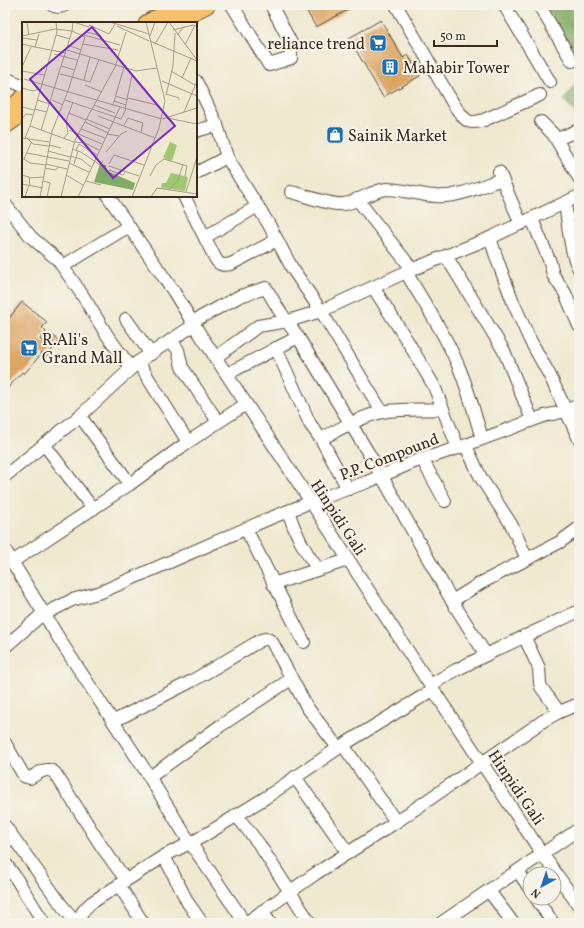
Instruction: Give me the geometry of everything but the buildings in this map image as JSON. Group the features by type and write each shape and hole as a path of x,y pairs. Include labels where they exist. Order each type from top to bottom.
{"main road":[{"path":"148,22 180,5"},
{"path":"173,22 207,5"},
{"path":"5,113 22,99"},
{"path":"5,126 22,114"}],"street":[{"path":"52,5 60,8 64,5"},
{"path":"232,5 269,65 291,58 292,43 271,5"},
{"path":"396,5 454,105 462,116 470,122 475,123 484,120 540,95"},
{"path":"504,5 550,82"},
{"path":"539,5 572,61"},
{"path":"6,77 22,85"},
{"path":"197,83 216,125 227,157 258,206 297,276 321,311 382,412"},
{"path":"540,122 549,129 557,139 579,178"},
{"path":"197,131 216,125"},
{"path":"557,139 579,130"},
{"path":"197,172 227,157"},
{"path":"291,192 339,204 357,200 379,190 386,189 445,196 462,193 500,175 521,224"},
{"path":"215,358 258,326 288,321 321,311 409,271 490,238 579,196"},
{"name":"Hinpidi Gali","path":"109,197 174,292 215,358 311,502 431,688 579,906"},
{"path":"185,197 218,262 225,266 277,240"},
{"path":"357,200 409,271 444,336 468,390 482,438"},
{"path":"565,203 572,245 579,269"},
{"path":"5,204 31,237 53,255 63,266 107,335 135,365 188,442"},
{"path":"206,237 258,206"},
{"path":"532,218 550,262 553,275 566,293 579,326"},
{"path":"63,266 129,226"},
{"path":"490,238 513,302 529,338 550,376 579,439"},
{"path":"446,256 504,351 532,420"},
{"path":"373,287 428,374 462,447 511,524 527,559"},
{"path":"5,476 80,416 135,365 193,324 240,296 266,288 298,337 382,476 452,601 486,655"},
{"path":"126,319 151,354"},
{"path":"227,374 298,337"},
{"path":"171,340 178,350 182,367 218,422"},
{"path":"276,348 310,424 321,439 348,489"},
{"path":"12,562 93,509 188,442 246,404"},
{"name":"P.P. Compound","path":"5,647 32,622 44,614 72,600 101,592 288,511 382,476 422,459 462,447 532,420 566,411 579,405"},
{"path":"321,439 350,424 382,412 443,409"},
{"path":"80,416 130,484"},
{"path":"44,444 93,509"},
{"path":"422,459 445,501"},
{"path":"288,511 298,538 318,569"},
{"path":"452,601 564,540 579,528"},
{"path":"246,529 304,642"},
{"path":"5,550 44,614 150,777 190,843 239,914 243,923"},
{"path":"273,584 348,560"},
{"path":"5,826 73,922 80,918 84,910 91,903 122,882 236,815 431,688 456,670 524,636 579,611"},
{"path":"524,636 539,668 541,687 559,712"},
{"path":"114,721 192,681 260,640 269,639 307,706 340,746 396,822"},
{"path":"150,777 215,729 291,678"},
{"path":"246,923 290,891 396,822 543,721 559,712 579,704"},
{"path":"5,742 24,776 30,778 47,769 56,773 102,847 143,923"},
{"path":"294,777 348,853"},
{"path":"236,815 258,844 310,923"},
{"path":"441,923 577,832"},
{"path":"164,856 188,903 202,923"},
{"path":"5,863 44,923"},
{"path":"518,872 522,878"},
{"path":"489,891 513,923"},
{"path":"541,906 553,923"},
{"path":"262,912 270,923"}],"green space":[{"path":"544,5 579,5 579,59"},
{"path":"579,79 579,117 564,100"}],"place":[{"name":"reliance trend","path":"378,43"},
{"name":"Mahabir Tower","path":"390,67"},
{"name":"Sainik Market","path":"335,135"},
{"name":"R.Ali's Grand Mall","path":"29,348"}]}
